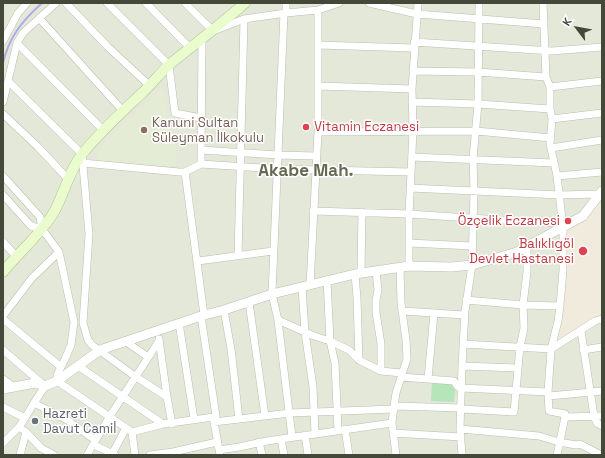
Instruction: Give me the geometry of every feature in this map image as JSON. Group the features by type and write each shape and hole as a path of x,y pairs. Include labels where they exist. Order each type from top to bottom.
{"main road":[{"path":"3,272 42,229 54,212 74,166 83,158 102,130 150,86 169,65 213,31 245,3"}],"street":[{"path":"3,41 18,13 28,3"},
{"path":"3,102 17,43 23,33 56,3"},
{"path":"66,3 108,48 150,86"},
{"path":"107,3 169,65 175,113 201,118"},
{"path":"146,3 190,48"},
{"path":"185,3 213,31 244,19 318,10 339,3"},
{"path":"286,3 272,294 278,320 292,437"},
{"path":"369,3 417,14 544,24"},
{"path":"396,455 392,423 396,392 406,359 406,340 401,303 404,267 409,244 413,131 412,89 418,3"},
{"path":"462,455 461,388 464,315 472,265 474,218 473,158 478,104 479,3"},
{"path":"543,3 546,77 550,87 550,109 552,119 551,148 560,195 563,270 558,321 551,349 549,411 565,414 565,417"},
{"path":"316,433 313,387 305,332 306,286 318,132 318,10"},
{"path":"39,18 123,111"},
{"path":"238,256 244,19"},
{"path":"201,164 202,38"},
{"path":"17,43 102,130"},
{"path":"318,45 478,45 552,51 602,47"},
{"path":"413,71 478,72 546,77"},
{"path":"8,81 83,158 185,172 201,164 278,169 411,172"},
{"path":"550,87 602,81"},
{"path":"318,86 412,89"},
{"path":"412,102 478,104 550,109"},
{"path":"552,119 602,113"},
{"path":"3,114 38,147 68,179"},
{"path":"318,132 476,131 551,138"},
{"path":"551,148 602,140"},
{"path":"201,150 316,156"},
{"path":"412,156 554,163"},
{"path":"83,158 89,234 83,323 88,340 92,346 167,397"},
{"path":"185,172 198,261 202,315 216,416 214,420 220,453 259,442 341,429 392,423"},
{"path":"557,176 602,172"},
{"path":"3,176 40,217 42,229 59,252 74,322 71,345 66,359 57,375 57,381"},
{"path":"410,188 560,195 601,193"},
{"path":"3,444 25,418 44,386 57,381 100,350 202,315 224,310 272,294 327,280 358,273 404,267 451,267 472,265 517,252 527,248 562,225 583,216 601,193"},
{"path":"3,195 31,226 42,229"},
{"path":"313,210 409,214 562,225"},
{"path":"360,360 357,298 362,212"},
{"path":"3,242 16,256"},
{"path":"409,244 472,246"},
{"path":"95,440 94,445 113,454 129,430 194,420 239,419 290,413 394,408 461,409 514,412 520,347 524,328 523,305 527,272 527,248"},
{"path":"198,261 273,251"},
{"path":"59,252 32,278 3,317 61,367"},
{"path":"376,271 378,290 376,312 380,344 381,371"},
{"path":"327,280 330,341 334,363 336,411 349,455"},
{"path":"466,300 523,305 560,306"},
{"path":"249,302 265,416"},
{"path":"224,310 231,349 239,419"},
{"path":"403,311 464,315"},
{"path":"428,379 434,313"},
{"path":"463,344 551,349 595,321 602,319"},
{"path":"278,320 349,350 360,360 381,371 428,379 454,381 457,386 461,388 516,390 549,394 602,391"},
{"path":"179,323 194,420"},
{"path":"158,331 172,424"},
{"path":"581,331 590,392 598,416 596,423 602,426"},
{"path":"125,341 148,357"},
{"path":"87,455 110,416 159,341"},
{"path":"583,350 602,347"},
{"path":"3,350 44,386"},
{"path":"78,366 163,424"},
{"path":"462,366 518,368"},
{"path":"3,379 14,387"},
{"path":"57,381 129,430 135,455"},
{"path":"3,388 35,383 44,386"},
{"path":"34,403 67,420 95,440"},
{"path":"3,407 25,418"},
{"path":"565,417 598,416"},
{"path":"557,455 565,417"},
{"path":"18,427 26,432 41,448 54,455"},
{"path":"20,455 26,432"},
{"path":"393,433 461,433 539,436 559,442 576,445 580,444 601,455"},
{"path":"305,435 308,455"},
{"path":"281,439 284,455"},
{"path":"150,455 192,451 217,442"},
{"path":"259,442 262,455"},
{"path":"239,447 241,455"}],"shaded area":[{"path":"3,3 602,3 602,455 3,455"},
{"name":"Kanuni Sultan Süleyman İlkokulu","path":"162,88 176,150 176,165 136,168 100,164 96,156 109,136"},
{"name":"Balıklıgöl Devlet Hastanesi","path":"602,197 602,318 555,345 564,228"}],"green space":[{"path":"432,382 456,384 454,402 431,401"}],"waterway":[{"path":"3,63 9,45 17,30 28,16 42,3"}],"place":[{"name":"Vitamin Eczanesi","path":"306,127"},
{"name":"Kanuni Sultan Süleyman İlkokulu","path":"144,130"},
{"name":"Özçelik Eczanesi","path":"568,221"},
{"name":"Balıklıgöl Devlet Hastanesi","path":"583,251"},
{"name":"Hazreti Davut Camiİ","path":"35,421"}],"district":[{"name":"Akabe Mah.","path":"306,171"}]}
